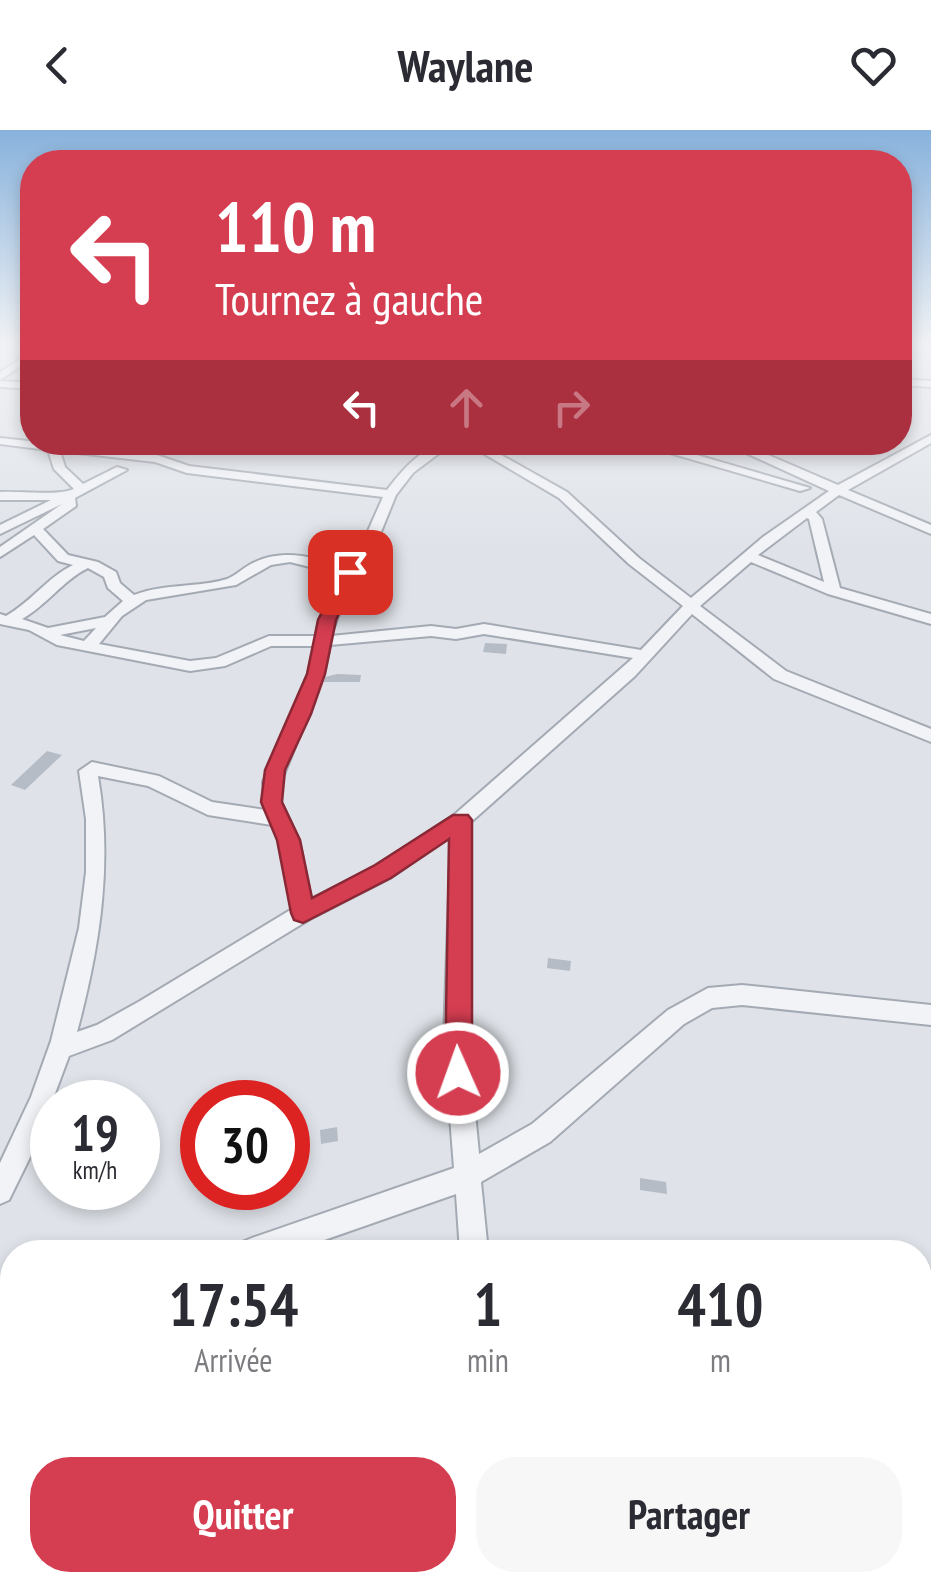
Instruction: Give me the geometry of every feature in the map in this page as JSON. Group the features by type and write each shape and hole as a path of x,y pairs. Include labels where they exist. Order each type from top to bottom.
{"street":[{"path":"57,455 65,477 84,490"},
{"path":"124,455 187,470 390,494"},
{"path":"303,913 288,840 272,802 272,782 301,714 327,620 350,572 367,550 390,494 409,470 430,455"},
{"path":"492,455 562,495 624,552 780,675 931,736"},
{"path":"686,455 832,494 931,530"},
{"path":"753,455 832,494"},
{"path":"58,1049 104,1032 303,913 383,872 461,820 645,655 691,606 748,556 832,494 901,455"},
{"path":"0,530 121,470"},
{"path":"0,496 25,494 69,499"},
{"path":"0,553 68,506 69,499"},
{"path":"0,508 20,521"},
{"path":"809,511 816,519 834,591"},
{"path":"35,528 63,558 111,574 112,585 133,602"},
{"path":"748,556 834,591 931,619"},
{"path":"87,648 133,602 176,588 233,582 249,570 279,558 307,558 350,572"},
{"path":"4,619 32,607 65,574 85,564"},
{"path":"4,619 87,648 190,666 219,663 258,643 432,631 456,634 497,630 645,655"},
{"path":"44,633 112,620"},
{"path":"0,1191 28,1138 58,1049 92,911 97,834 88,771 92,768 153,781 208,808 279,819"},
{"path":"461,820 456,1038 473,1240"},
{"path":"287,1240 465,1178 541,1132 676,1017 708,998 742,995 931,1016"}],"building":[{"path":"485,643 507,644 506,654 483,652"},
{"path":"361,675 360,682 324,682 325,677"},
{"path":"47,751 62,755 25,790 11,785"},
{"path":"548,958 571,961 570,971 547,968"},
{"path":"337,1127 338,1141 321,1144 320,1130"},
{"path":"640,1178 666,1182 667,1194 640,1190"}],"route":[{"path":"350,572 327,620 316,674 275,770 272,802 288,840 303,913 383,872 461,820 458,1073"}]}
